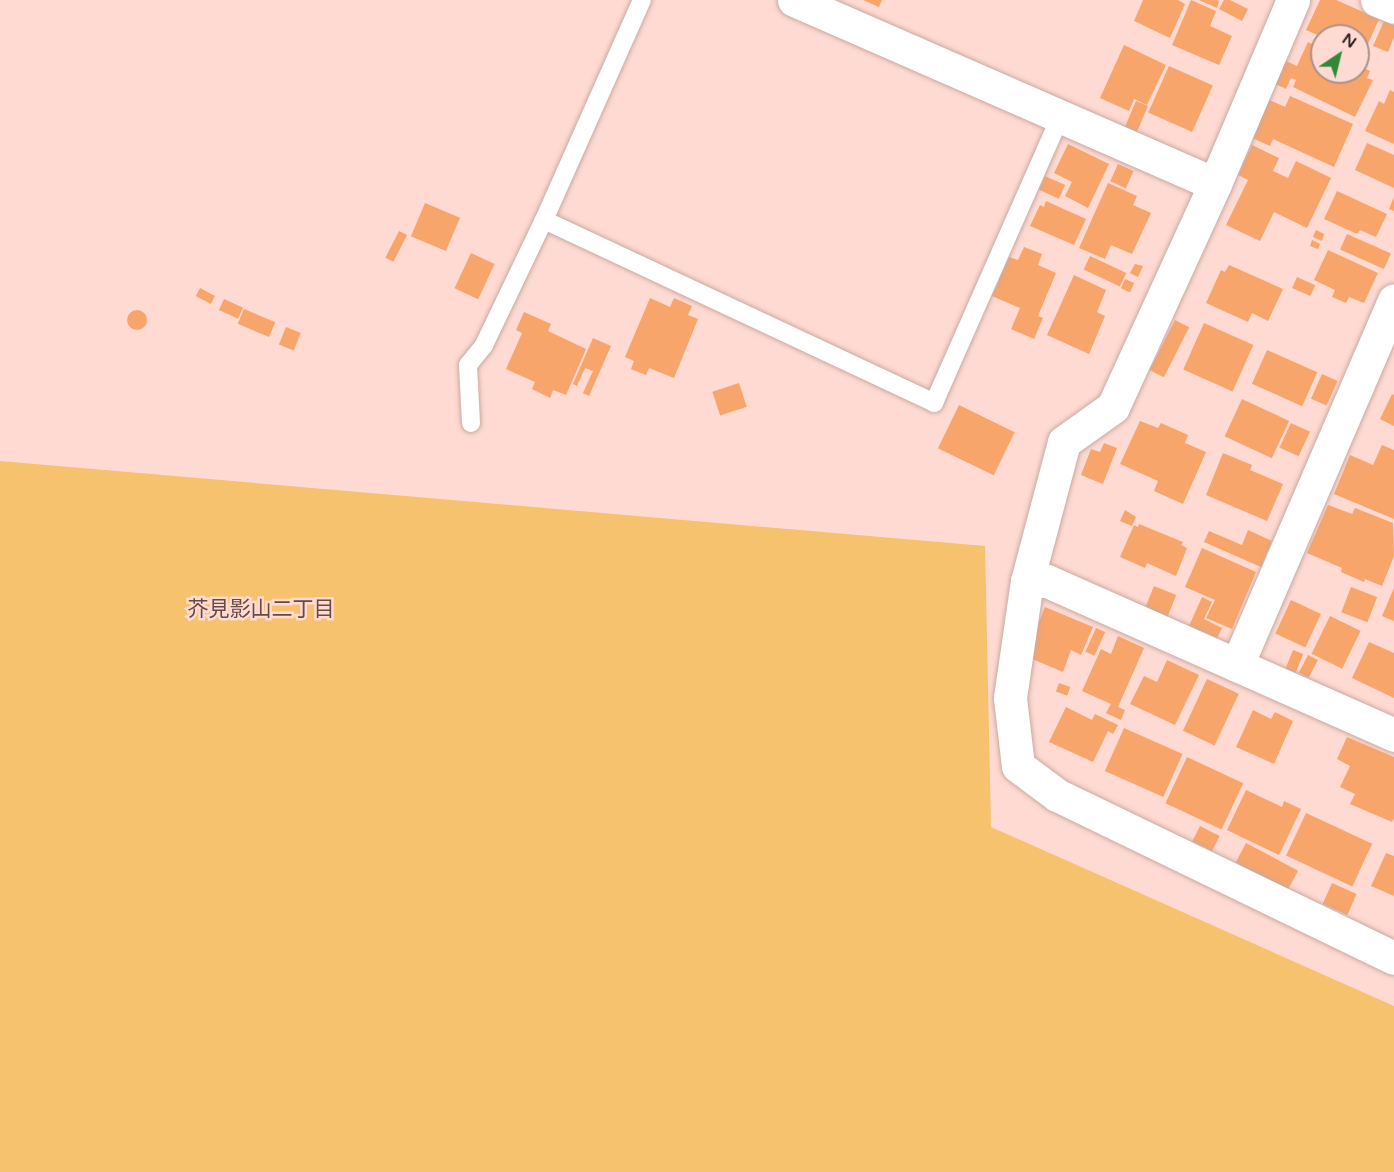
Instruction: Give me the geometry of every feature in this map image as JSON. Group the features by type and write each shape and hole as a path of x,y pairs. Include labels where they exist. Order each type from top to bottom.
{"street":[{"path":"794,0 1215,183"},
{"path":"1293,0 1215,183 1113,407 1064,442 1027,581 1010,698 1018,766 1057,795 1394,958"},
{"path":"1377,0 1394,7"},
{"path":"1237,665 1394,300"},
{"path":"1027,581 1047,581 1394,735"}],"lane":[{"path":"471,423 468,365 484,345 544,220 642,0"},
{"path":"544,220 934,403 1059,117"}],"shaded area":[{"path":"0,461 985,546 991,827 1394,1006 1394,1172 0,1172"}],"building":[{"path":"863,0 882,0 879,7"},
{"path":"1143,0 1178,0 1185,4 1170,38 1134,21"},
{"path":"1191,0 1216,11 1210,26 1232,36 1219,65 1172,45"},
{"path":"1199,0 1217,0 1219,1 1217,8"},
{"path":"1224,0 1230,0 1248,9 1242,21 1219,9"},
{"path":"1320,0 1336,0 1379,19 1370,39 1370,24 1310,24 1310,32 1306,30"},
{"path":"1384,21 1394,25 1394,37 1388,52 1373,46"},
{"path":"1308,42 1310,43 1310,84 1370,84 1370,79 1373,80 1355,117 1293,87 1296,80 1291,78 1286,89 1271,82 1282,59 1297,66"},
{"path":"1124,45 1166,65 1147,105 1134,99 1129,111 1100,98"},
{"path":"1169,66 1213,86 1192,132 1148,113"},
{"path":"1390,90 1394,92 1394,144 1365,131 1379,101 1384,104"},
{"path":"1290,96 1353,124 1334,167 1273,139 1270,146 1250,137 1267,99 1285,107"},
{"path":"1136,101 1148,106 1137,132 1125,127"},
{"path":"1367,143 1394,155 1394,188 1355,170"},
{"path":"1068,144 1109,164 1088,208 1065,196 1072,182 1054,173"},
{"path":"1252,145 1279,158 1273,171 1288,178 1296,161 1331,178 1307,228 1274,212 1260,241 1226,225 1248,180 1238,175"},
{"path":"1118,164 1134,171 1126,188 1110,181"},
{"path":"1045,176 1065,185 1059,199 1039,190"},
{"path":"1108,183 1137,196 1133,205 1151,213 1132,254 1111,245 1105,259 1079,248"},
{"path":"1337,191 1387,214 1376,237 1360,230 1357,234 1324,219"},
{"path":"1394,197 1394,211 1389,209"},
{"path":"1046,201 1086,219 1074,245 1030,226 1040,205 1044,207"},
{"path":"425,203 460,218 446,251 411,236"},
{"path":"1316,230 1324,234 1322,241 1313,237"},
{"path":"399,231 407,235 393,262 385,258"},
{"path":"1347,234 1391,254 1384,269 1340,250"},
{"path":"1312,240 1320,244 1318,249 1310,246"},
{"path":"1024,247 1042,254 1038,265 1056,273 1038,316 1043,318 1034,339 1011,329 1020,308 992,296 1009,257 1018,260"},
{"path":"1328,250 1378,273 1364,303 1349,297 1346,303 1332,297 1335,290 1314,280"},
{"path":"471,253 495,264 478,299 455,288"},
{"path":"1090,256 1126,273 1120,286 1084,270"},
{"path":"1135,264 1143,266 1138,277 1130,273"},
{"path":"1229,265 1283,289 1268,321 1252,313 1248,322 1206,303 1221,270 1225,272"},
{"path":"1074,275 1106,290 1097,312 1105,316 1089,354 1047,335"},
{"path":"1297,277 1315,285 1310,296 1292,288"},
{"path":"1125,279 1134,283 1130,292 1121,288"},
{"path":"200,288 215,296 211,304 196,296"},
{"path":"650,298 670,307 674,298 692,306 688,315 698,319 674,378 649,368 646,375 631,369 634,361 625,357"},
{"path":"224,299 243,308 238,319 219,310"},
{"path":"244,309 275,322 269,337 238,324"},
{"path":"137,310 144,313 147,320 144,327 137,330 130,327 127,320 130,313"},
{"path":"524,312 551,324 548,331 586,349 566,395 553,390 550,398 532,389 535,382 506,369 522,333 516,330"},
{"path":"1175,320 1189,327 1164,377 1150,370"},
{"path":"1204,323 1253,345 1233,392 1183,370"},
{"path":"286,327 301,333 294,351 279,345"},
{"path":"593,338 611,346 589,396 583,393 593,371 585,368 577,386 573,384"},
{"path":"1267,350 1317,372 1302,406 1252,384"},
{"path":"1322,374 1338,381 1327,406 1311,399"},
{"path":"739,383 747,407 720,415 712,392"},
{"path":"1392,394 1394,395 1394,426 1380,419"},
{"path":"1242,399 1289,421 1272,458 1225,436"},
{"path":"959,405 1015,432 994,475 938,448"},
{"path":"1140,421 1158,428 1161,423 1188,435 1185,443 1206,452 1183,504 1154,491 1158,481 1120,464"},
{"path":"1291,423 1310,432 1299,456 1280,447"},
{"path":"1104,443 1117,448 1103,484 1081,475 1091,449 1100,452"},
{"path":"1382,445 1394,450 1394,519 1334,494 1350,455 1373,465"},
{"path":"1223,453 1252,465 1250,470 1283,484 1267,521 1206,495"},
{"path":"1328,505 1352,514 1355,508 1393,523 1394,556 1382,586 1365,579 1364,582 1341,572 1342,568 1307,553"},
{"path":"1125,510 1136,517 1132,526 1120,521"},
{"path":"1139,524 1183,542 1181,545 1187,548 1176,576 1147,563 1145,568 1120,557 1134,525 1138,527"},
{"path":"1248,530 1272,541 1261,567 1204,542 1209,531 1242,545"},
{"path":"1202,548 1256,572 1232,629 1206,618 1215,600 1185,587"},
{"path":"1154,586 1176,595 1167,617 1145,608"},
{"path":"1351,587 1377,597 1367,622 1341,612"},
{"path":"1394,588 1394,621 1382,616"},
{"path":"1202,597 1212,602 1204,619 1222,628 1217,638 1189,626"},
{"path":"1291,600 1321,614 1305,647 1275,634"},
{"path":"1045,607 1093,627 1081,655 1071,650 1063,672 1025,656"},
{"path":"1330,616 1361,631 1342,669 1312,654"},
{"path":"1096,628 1105,632 1095,656 1085,652"},
{"path":"1118,636 1144,648 1118,707 1125,710 1121,720 1106,713 1111,704 1082,691 1101,649 1111,654"},
{"path":"1369,642 1394,653 1394,698 1352,678"},
{"path":"1293,650 1303,654 1296,673 1286,669"},
{"path":"1308,655 1318,660 1309,678 1299,673"},
{"path":"1167,660 1199,675 1175,725 1130,704 1144,676 1157,682"},
{"path":"1207,679 1239,694 1215,745 1183,731"},
{"path":"1059,683 1070,687 1067,696 1056,691"},
{"path":"1066,707 1092,720 1095,714 1118,725 1113,734 1108,731 1093,762 1049,742"},
{"path":"1253,710 1271,719 1275,712 1293,721 1274,764 1236,747"},
{"path":"1124,728 1182,754 1163,797 1105,771"},
{"path":"1347,737 1394,757 1394,818 1392,822 1350,804 1355,794 1340,787 1350,766 1337,759"},
{"path":"1187,757 1243,783 1222,829 1165,803"},
{"path":"1246,790 1282,807 1284,801 1301,809 1279,855 1227,830"},
{"path":"1306,813 1372,844 1352,886 1286,856"},
{"path":"1200,826 1220,836 1212,851 1192,841"},
{"path":"1246,843 1298,871 1288,890 1236,862"},
{"path":"1386,853 1394,856 1394,896 1371,886"},
{"path":"1332,883 1357,894 1347,915 1323,904"}],"district":[{"name":"芥見影山二丁目","path":"261,610"}]}
